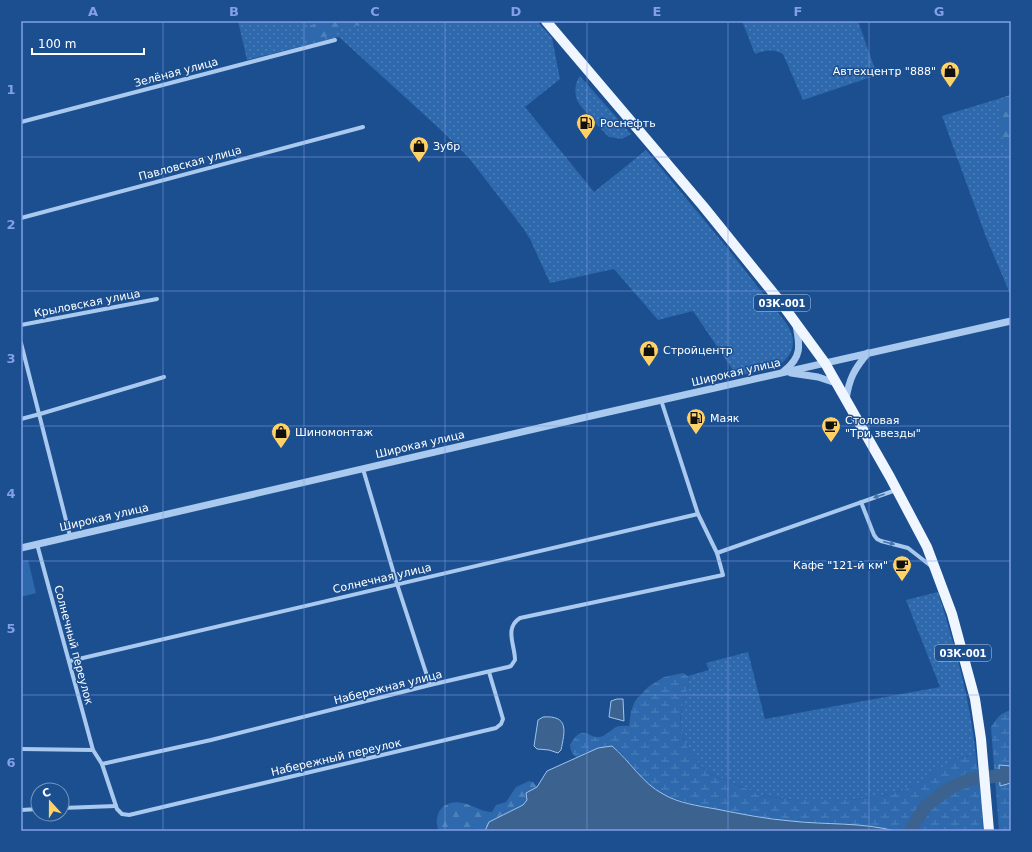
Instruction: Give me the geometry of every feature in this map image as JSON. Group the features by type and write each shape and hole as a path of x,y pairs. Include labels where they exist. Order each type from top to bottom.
{"main road":[{"name":"03К-001","path":"546,21 703,206 779,300 824,363 897,490 936,570 952,614 970,678 981,739 989,831"}],"street":[{"name":"Зелёная улица","path":"21,122 335,40"},
{"name":"Павловская улица","path":"21,218 363,127"},
{"name":"Крыловская улица","path":"21,326 157,299"},
{"name":"Широкая улица","path":"21,548 661,400 1011,321"},
{"path":"782,373 790,366 797,356 799,342 795,322"},
{"path":"21,342 70,536"},
{"path":"846,400 853,372 869,353"},
{"path":"782,373 818,377 836,383"},
{"path":"21,419 164,377"},
{"path":"661,400 698,514 717,553 897,490"},
{"path":"364,469 397,584 430,685"},
{"path":"861,502 877,539 908,548 936,570"},
{"name":"Солнечная улица","path":"70,661 698,514"},
{"name":"Солнечный переулок","path":"37,544 93,750"},
{"name":"Набережная улица","path":"102,764 211,740 511,666 515,660 511,632 515,621 520,618 723,575 717,553"},
{"name":"Набережный переулок","path":"116,806 122,814 129,815 496,728 501,724 503,719 490,672"},
{"path":"21,749 93,750 102,764 116,806 70,808"}],"green space":[{"path":"238,21 537,21 552,38 560,79 525,107 594,192 646,150 729,250 786,323 793,338 792,349 788,356 777,366 737,376 693,311 658,320 614,269 550,283 530,239 523,228 469,158 441,130 339,37 247,60"},
{"path":"321,21 377,21 364,25 342,28 321,39 316,40 306,38 304,30 307,27"},
{"path":"742,21 858,21 877,75 803,100 783,54 776,51 769,51 755,54"},
{"path":"580,76 631,134 622,139 609,137 586,113 577,100 576,94 576,84"},
{"path":"1011,95 1011,296 986,237 942,116"},
{"path":"1011,95 1011,154 1002,137 999,108 1004,97"},
{"path":"28,560 36,593 21,597 21,561"},
{"path":"938,592 966,693 976,755 959,758 917,784 901,791 880,796 850,800 792,800 761,795 711,774 701,766 692,755 684,741 680,722 683,703 689,682 688,676 709,670 706,663 748,652 765,719 940,687 906,600"},
{"path":"683,673 688,676 689,682 680,721 684,741 692,755 701,766 711,774 761,795 792,800 850,800 880,796 901,791 917,784 949,762 959,758 976,755 982,804 983,831 895,831 844,824 792,821 740,814 692,804 663,795 646,782 621,753 612,746 598,748 578,758 573,754 570,745 579,734 586,733 598,737 603,736 616,727 629,726 631,711 635,701 648,687 664,677"},
{"path":"1011,710 1011,766 999,766 1000,786 1011,783 1011,831 999,831 991,727 999,716"},
{"path":"529,781 533,782 537,787 526,793 527,800 523,805 489,822 485,831 475,831 475,829 463,831 438,831 438,814 446,805 458,802 492,812 496,805 506,802 516,787"}],"shaded area":[{"path":"623,699 624,721 609,717 611,701"},
{"path":"543,717 557,719 563,726 564,737 561,750 558,753 549,750 537,749 534,746 538,720"},
{"path":"612,746 649,784 663,794 682,802 772,819 869,826 895,831 485,831 489,822 523,805 527,800 526,793 537,787 547,771 598,748"},
{"path":"999,765 1011,766 1011,783 1000,786"}],"waterway":[{"path":"910,831 925,807 952,787 968,780 1011,774"}],"place":[{"name":"Автехцентр \"888\"","path":"950,88"},
{"name":"Роснефть","path":"586,140"},
{"name":"Зубр","path":"419,163"},
{"name":"Стройцентр","path":"649,367"},
{"name":"Маяк","path":"696,435"},
{"name":"Столовая \"Три звезды\"","path":"831,443"},
{"name":"Шиномонтаж","path":"281,449"},
{"name":"Кафе \"121-й км\"","path":"902,582"}]}
